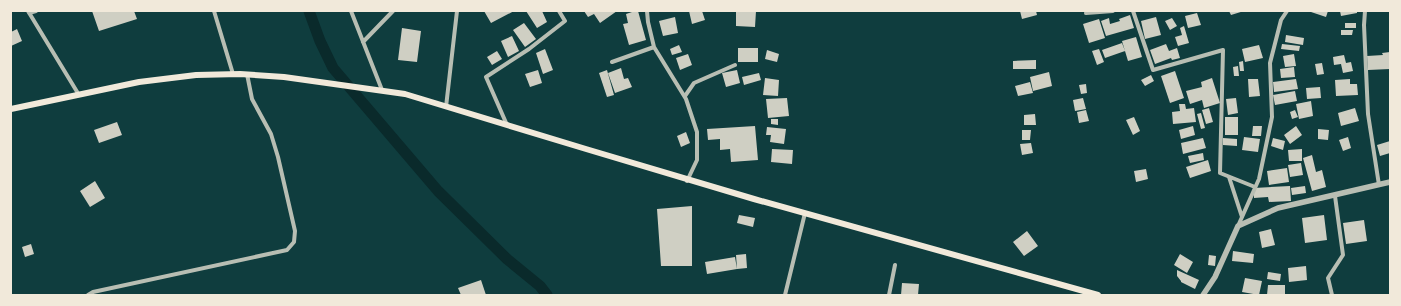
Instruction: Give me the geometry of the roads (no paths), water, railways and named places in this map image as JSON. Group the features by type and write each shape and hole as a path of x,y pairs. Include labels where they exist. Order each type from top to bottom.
{"main road":[{"path":"11,109 139,82 196,75 247,74 284,77 406,94 687,181 1098,295"}],"street":[{"path":"36,11 29,12 78,95"},
{"path":"214,11 233,74"},
{"path":"351,11 380,90"},
{"path":"363,42 393,11"},
{"path":"446,106 458,11"},
{"path":"507,125 486,77 529,49 565,21 558,11"},
{"path":"647,11 654,47 684,96 697,132 697,160 687,181"},
{"path":"1086,13 1113,11"},
{"path":"1133,11 1153,70 1223,50 1220,173 1256,187"},
{"path":"1203,295 1215,277 1259,179 1272,117 1270,63 1281,20 1286,11"},
{"path":"1365,11 1364,25 1368,114 1379,185"},
{"path":"612,62 654,47"},
{"path":"684,96 694,83 734,65"},
{"path":"88,295 93,292 287,250 294,242 295,231 278,157 270,134 252,99 247,74"},
{"path":"1230,177 1242,218"},
{"path":"1238,226 1278,208 1390,182"},
{"path":"1332,295 1328,278 1343,255 1334,196"},
{"path":"786,295 805,213"},
{"path":"888,295 895,265"}],"waterway":[{"path":"309,11 320,41 333,68 438,191 507,259 540,286 547,295"}]}
